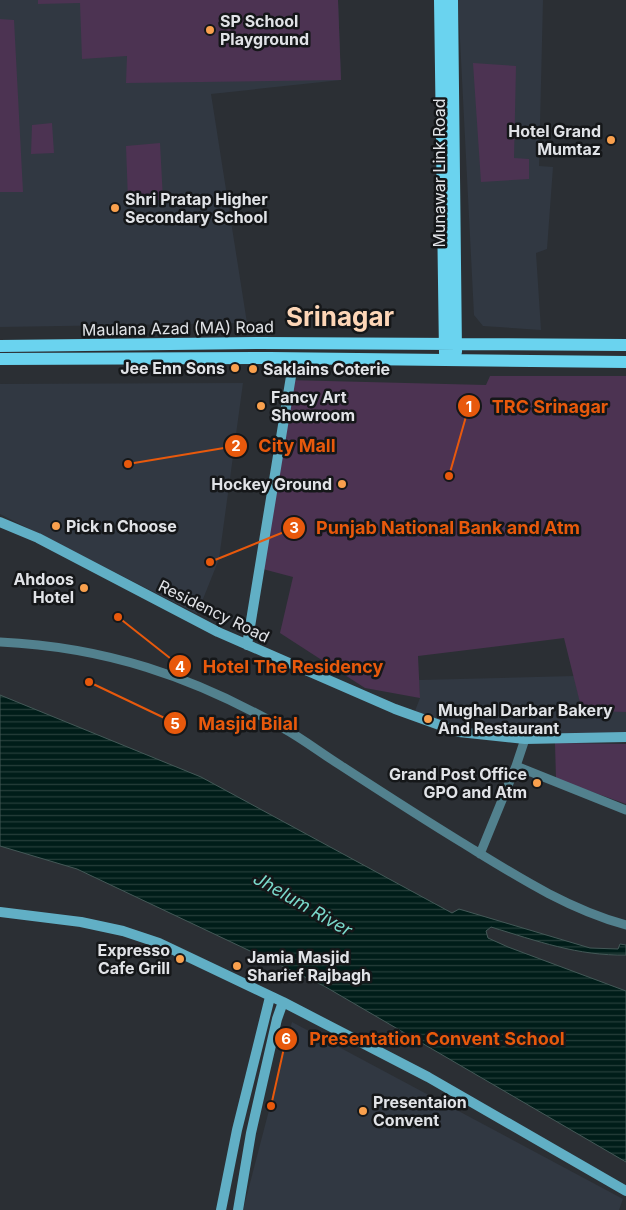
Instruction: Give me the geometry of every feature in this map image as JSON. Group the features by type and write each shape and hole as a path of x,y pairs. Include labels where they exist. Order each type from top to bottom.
{"main road":[{"name":"Munawar Link Road","path":"440,0 450,345"},
{"name":"Munawar Link Road","path":"450,345 452,0"},
{"name":"Maulana Azad (MA) Road","path":"0,346 260,343 626,345"},
{"path":"450,345 450,361"},
{"name":"Maulana Azad (MA) Road","path":"0,359 294,358 626,362"},
{"path":"247,645 294,358"},
{"name":"Residency Road","path":"0,522 38,538 218,632 395,709 459,732 525,739 626,737"},
{"path":"0,912 81,922 132,934 159,943 283,1002 428,1077 626,1191"},
{"path":"221,1210 270,997"},
{"path":"238,1210 251,1133 277,1019 283,1002"},
{"path":"253,1068 265,1070"}],"street":[{"path":"0,642 40,644 133,662 202,687 284,728 480,854 558,900 584,912 626,925"},
{"path":"480,854 525,739"},
{"path":"516,766 626,810"}],"shaded area":[{"name":"Shri Pratap Higher Secondary School","path":"0,0 338,0 341,80 211,94 247,323 0,327"},
{"name":"SP School Playground","path":"38,0 338,0 341,80 126,83 127,56 82,59 80,3 38,4"},
{"path":"458,0 543,0 539,166 553,167 547,249 536,253 541,330 483,326 474,315"},
{"path":"0,19 14,20 23,192 0,192"},
{"path":"473,63 516,66 514,158 529,159 529,179 481,182"},
{"path":"52,123 54,153 31,154 32,125"},
{"path":"160,143 163,200 128,200 126,146"},
{"path":"490,376 626,376 626,712 582,711 564,638 418,656 420,698 365,688 280,633 293,577 259,568 287,380 486,385"},
{"path":"243,383 219,559 197,614 0,514 0,384"},
{"path":"574,676 582,710 626,712 626,733 527,735 462,728 415,711 420,698 419,680"},
{"path":"555,743 626,744 626,804 556,779"},
{"name":"Presentaion Convent","path":"292,1022 623,1199 619,1210 243,1210"}],"water":[{"name":"Jhelum River","path":"0,695 201,777 452,913 459,909 590,948 618,949 620,944 626,945 626,955 608,955 558,947 491,927 486,931 488,938 508,947 626,991 626,1162 324,986 77,869 0,846"}],"place":[{"name":"SP School Playground","path":"210,30"},
{"name":"Hotel Grand Mumtaz","path":"611,140"},
{"name":"Shri Pratap Higher Secondary School","path":"115,208"},
{"name":"Jee Enn Sons","path":"235,368"},
{"name":"Saklains Coterie","path":"253,369"},
{"name":"Fancy Art Showroom","path":"261,406"},
{"name":"City Mall","path":"128,464"},
{"name":"TRC Srinagar","path":"449,476"},
{"name":"Hockey Ground","path":"342,484"},
{"name":"Pick n Choose","path":"56,526"},
{"name":"Punjab National Bank and Atm","path":"210,562"},
{"name":"Ahdoos Hotel","path":"84,588"},
{"name":"Hotel The Residency","path":"118,617"},
{"name":"Masjid Bilal","path":"89,682"},
{"name":"Mughal Darbar Bakery And Restaurant","path":"428,719"},
{"name":"Grand Post Office GPO and Atm","path":"537,783"},
{"name":"Expresso Cafe Grill","path":"180,959"},
{"name":"Jamia Masjid Sharief Rajbagh","path":"237,966"},
{"name":"Presentation Convent School","path":"271,1106"},
{"name":"Presentaion Convent","path":"363,1111"}],"district":[{"name":"Srinagar","path":"340,316"}]}
